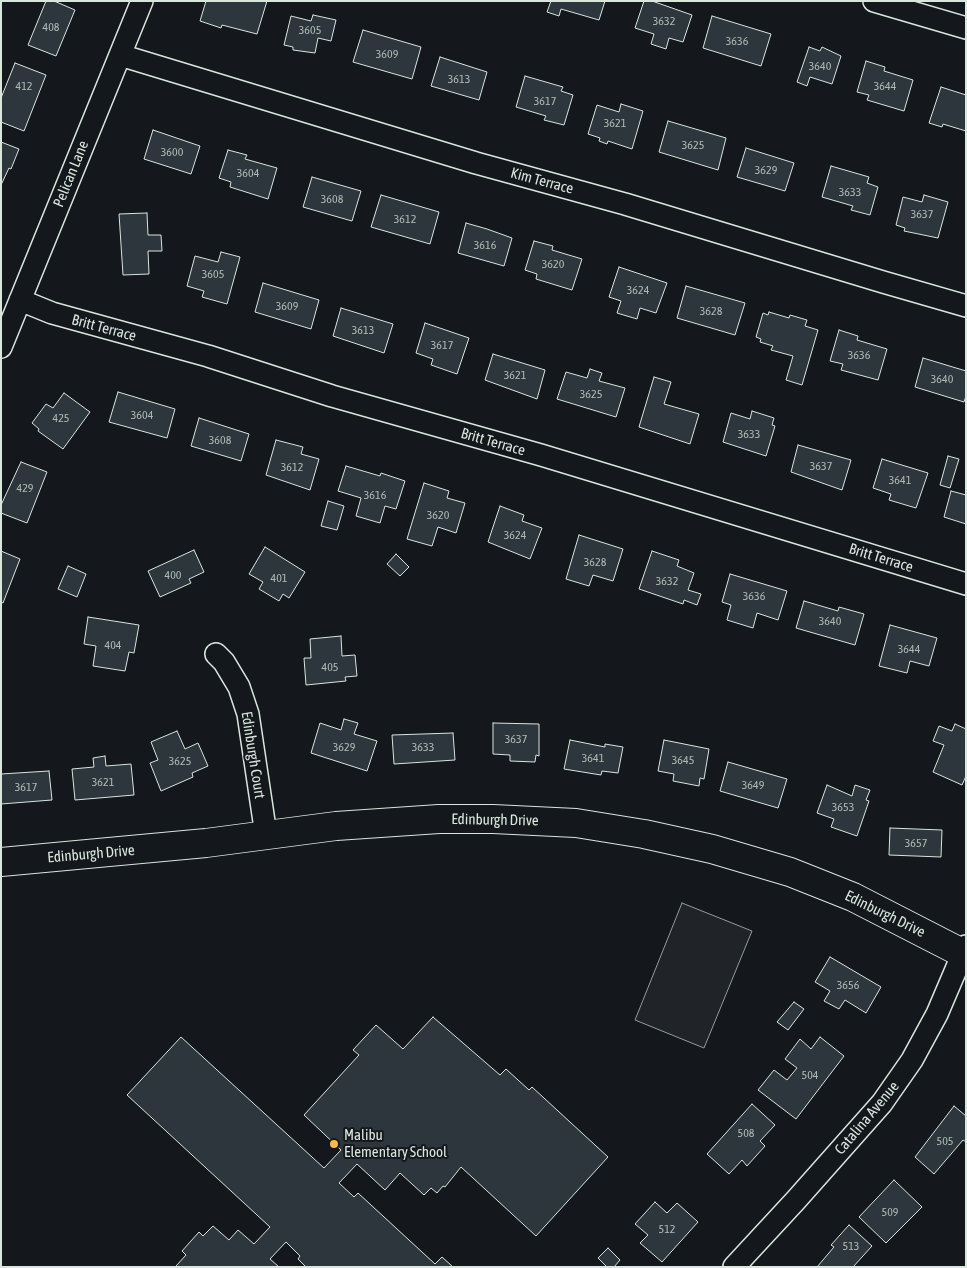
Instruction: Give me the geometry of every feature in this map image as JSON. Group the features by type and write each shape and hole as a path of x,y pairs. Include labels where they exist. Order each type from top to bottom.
{"street":[{"name":"Pelican Lane","path":"1,346 142,1"},
{"path":"874,1 966,28"},
{"name":"Kim Terrace","path":"120,55 476,163 625,204 966,306"},
{"name":"Britt Terrace","path":"20,300 52,313 208,356 332,396 540,455 966,584"},
{"name":"Edinburgh Court","path":"216,654 224,662 239,687 248,714 266,835"},
{"name":"Edinburgh Drive","path":"1,862 198,844 336,826 438,819 493,819 576,823 644,834 712,850 790,872 853,897 965,951"},
{"name":"Catalina Avenue","path":"734,1267 882,1103 912,1060 937,1014 965,951"}],"shaded area":[{"path":"682,903 752,931 704,1048 635,1020"}],"building":[{"path":"46,1 54,1 75,10 56,56 28,45"},
{"path":"206,1 267,1 257,34 222,25 221,28 200,21"},
{"path":"551,1 605,1 599,20 561,9 559,16 547,12"},
{"path":"644,1 652,1 692,15 683,42 669,38 666,49 651,44 654,34 635,28"},
{"path":"313,15 336,20 331,41 318,38 315,53 293,50 293,47 284,45 291,16 311,21"},
{"path":"712,16 771,34 761,66 703,48"},
{"path":"363,30 421,47 412,79 353,62"},
{"path":"809,47 820,51 822,47 841,56 832,84 810,77 807,86 797,82"},
{"path":"440,57 487,72 479,100 431,86"},
{"path":"866,61 885,67 884,71 913,80 904,111 867,100 869,95 857,92"},
{"path":"15,63 46,75 24,131 1,122 1,98"},
{"path":"525,76 563,87 561,91 573,95 564,125 544,120 546,116 516,107"},
{"path":"941,87 966,95 966,131 943,124 942,127 929,123"},
{"path":"621,104 643,111 632,149 608,141 607,144 599,141 600,138 588,134 597,105 619,112"},
{"path":"668,121 726,138 718,170 659,152"},
{"path":"153,130 200,146 191,174 144,159"},
{"path":"1,142 19,149 11,169 9,168 1,185"},
{"path":"746,148 794,163 785,191 737,177"},
{"path":"228,150 247,155 245,159 277,168 268,199 230,187 231,182 219,178"},
{"path":"831,166 869,177 867,183 878,187 870,215 851,210 853,206 822,197"},
{"path":"312,177 361,191 352,221 303,207"},
{"path":"381,195 439,212 430,244 371,227"},
{"path":"924,195 948,202 938,238 904,231 905,228 896,225 903,197 922,202"},
{"path":"147,213 148,235 161,235 162,251 148,251 149,274 123,275 119,214"},
{"path":"466,223 512,238 504,266 458,253"},
{"path":"534,241 553,246 552,250 582,259 572,290 536,279 537,274 525,270"},
{"path":"221,252 240,257 227,304 202,297 204,291 187,286 195,256 218,262"},
{"path":"619,267 667,283 656,313 640,308 637,319 617,313 621,301 609,297"},
{"path":"263,283 319,300 311,329 255,312"},
{"path":"686,286 745,303 735,335 677,318"},
{"path":"341,308 393,324 384,353 333,336"},
{"path":"769,312 789,318 790,315 807,320 805,326 818,330 802,385 786,380 793,356 771,350 773,346 760,342 761,339 756,337 763,313 768,315"},
{"path":"425,323 469,338 457,374 431,365 433,359 416,353"},
{"path":"839,330 858,336 857,340 887,349 878,380 841,370 843,364 830,361"},
{"path":"493,354 545,370 537,399 485,380"},
{"path":"923,358 966,371 966,396 964,402 915,387"},
{"path":"590,369 602,373 599,381 625,388 616,417 557,399 566,372 587,378"},
{"path":"654,377 671,382 664,404 699,414 690,444 639,427"},
{"path":"118,392 175,409 167,438 109,422"},
{"path":"64,393 90,412 63,449 38,431 39,429 32,423 46,404 53,408"},
{"path":"752,411 774,418 772,425 775,426 766,456 723,442 731,413 750,419"},
{"path":"199,418 249,434 241,461 191,446"},
{"path":"276,440 303,447 301,454 319,459 310,490 266,475"},
{"path":"798,445 851,460 842,490 791,472"},
{"path":"948,456 959,459 950,488 940,485"},
{"path":"882,459 928,473 916,508 889,500 891,494 873,488"},
{"path":"21,462 47,472 27,523 1,513 1,505"},
{"path":"346,466 380,476 381,473 405,481 396,509 385,506 380,523 356,516 361,498 338,491"},
{"path":"424,483 449,491 447,498 465,503 456,533 438,527 432,546 407,539"},
{"path":"951,491 966,495 966,524 944,517"},
{"path":"328,501 344,506 337,530 321,526"},
{"path":"500,506 524,515 522,521 542,528 530,559 488,542"},
{"path":"579,535 623,549 613,581 593,575 589,586 566,579"},
{"path":"265,547 305,572 289,598 283,594 279,601 259,589 263,582 249,574"},
{"path":"194,550 204,572 189,579 191,583 160,597 148,571"},
{"path":"1,551 20,559 3,603 1,602"},
{"path":"652,551 679,560 677,566 694,573 688,590 701,594 697,605 684,600 683,604 639,589"},
{"path":"396,554 409,567 400,576 387,564"},
{"path":"68,566 86,574 77,597 58,589"},
{"path":"730,574 787,591 778,620 757,613 753,628 727,620 731,605 722,602"},
{"path":"804,601 838,611 839,607 864,614 855,645 796,628"},
{"path":"88,617 139,625 134,653 129,652 125,671 93,666 96,646 84,644"},
{"path":"890,625 937,638 929,666 910,661 907,673 879,666"},
{"path":"341,636 342,656 355,655 357,676 345,677 346,681 306,685 304,658 311,658 310,639"},
{"path":"344,719 358,723 354,734 377,741 367,771 311,753 320,723 341,730"},
{"path":"493,723 539,724 539,756 536,755 535,762 510,761 510,755 493,754"},
{"path":"955,724 966,729 966,776 962,785 933,772 944,745 933,741 939,726 952,731"},
{"path":"177,731 185,749 198,743 208,766 192,773 193,777 161,791 150,763 158,760 151,742"},
{"path":"453,733 455,760 394,764 392,735"},
{"path":"570,740 605,747 605,744 623,747 618,773 602,771 601,775 564,769"},
{"path":"664,740 709,749 704,779 700,778 699,786 673,781 674,774 658,771"},
{"path":"105,756 106,766 131,764 134,795 75,800 72,769 94,767 93,758"},
{"path":"728,762 787,779 778,808 720,791"},
{"path":"49,771 52,800 1,804 1,774"},
{"path":"827,785 852,796 855,785 870,790 866,800 869,801 857,836 831,827 834,819 817,813"},
{"path":"890,828 942,830 941,857 889,855"},
{"path":"830,957 881,987 866,1013 845,1000 839,1009 824,1001 830,991 815,982"},
{"path":"794,1002 804,1009 788,1030 777,1022"},
{"path":"433,1017 500,1075 506,1069 529,1090 532,1087 608,1157 536,1236 461,1167 445,1187 443,1186 437,1193 431,1188 424,1195 400,1173 385,1190 357,1164 339,1183 354,1197 358,1193 435,1264 442,1257 453,1267 306,1267 298,1259 300,1256 286,1242 270,1259 279,1267 176,1266 186,1255 182,1251 199,1232 203,1236 213,1226 229,1240 238,1230 254,1244 270,1227 127,1095 181,1037 324,1168 341,1150 304,1115 359,1055 353,1050 376,1025 403,1049"},
{"path":"820,1037 844,1056 796,1119 758,1090 774,1070 787,1080 797,1068 785,1059 800,1039 811,1049"},
{"path":"752,1104 775,1125 760,1141 765,1146 747,1166 742,1160 729,1174 707,1154"},
{"path":"954,1106 966,1116 966,1142 963,1140 934,1174 915,1157"},
{"path":"894,1180 922,1207 886,1243 859,1217"},
{"path":"655,1202 667,1213 677,1203 698,1222 662,1262 640,1243 648,1235 635,1224"},
{"path":"849,1225 872,1246 853,1267 817,1267 834,1247 831,1245"},
{"path":"608,1248 620,1260 614,1267 607,1267 598,1258"}],"place":[{"name":"Malibu Elementary School","path":"334,1144"}]}
